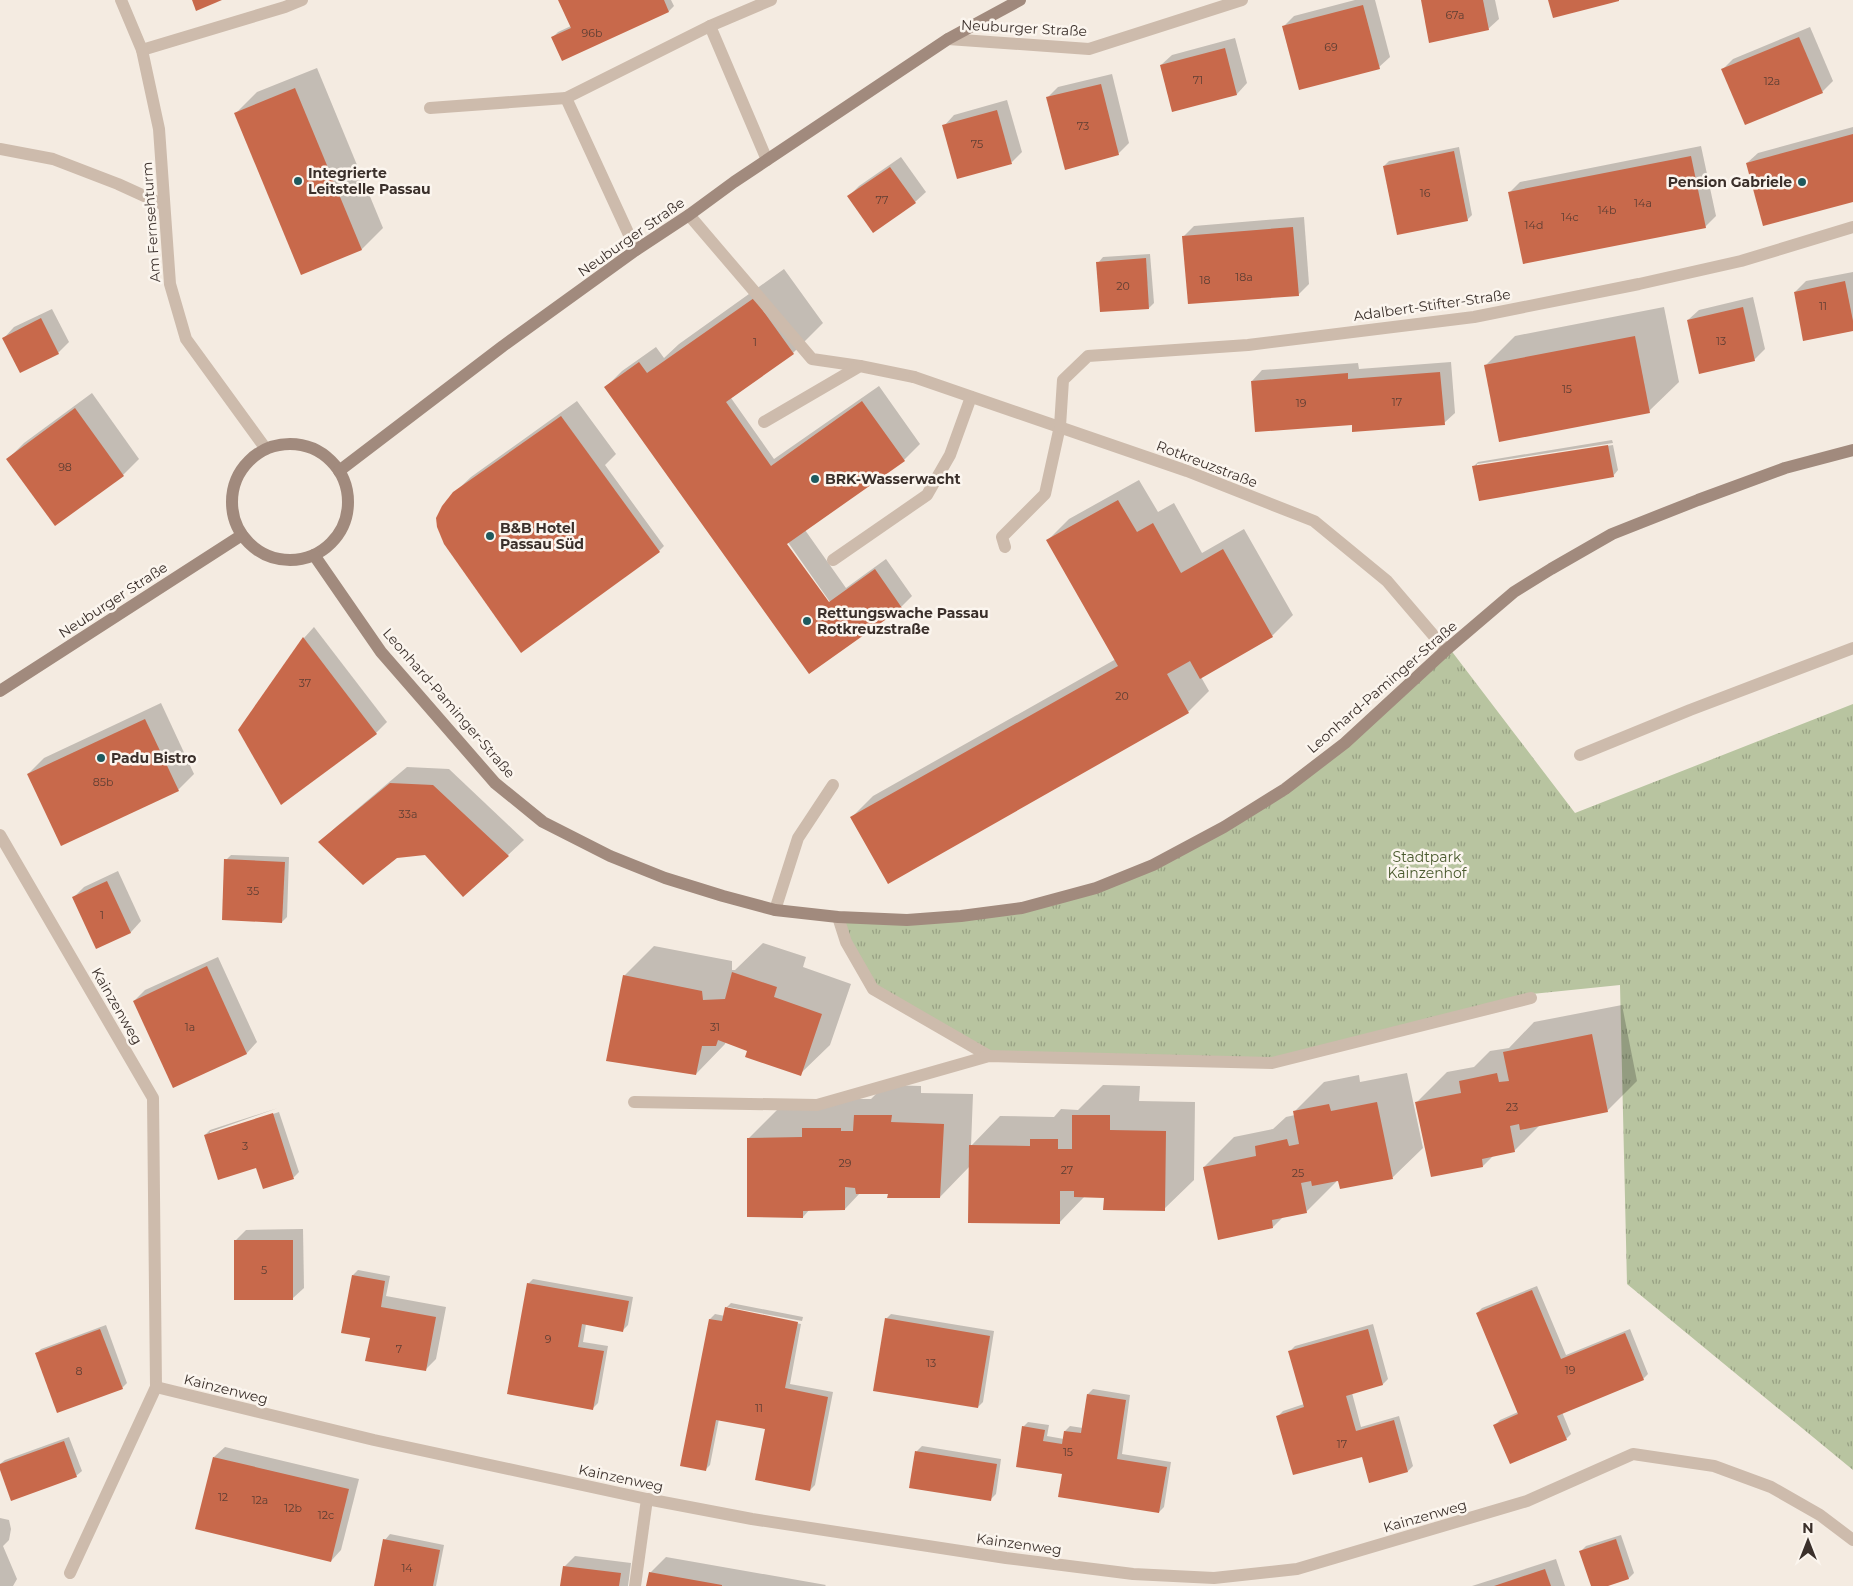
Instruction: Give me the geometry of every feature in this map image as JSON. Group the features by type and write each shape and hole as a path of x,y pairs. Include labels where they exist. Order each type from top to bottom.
{"street":[{"name":"Am Fernsehturm","path":"121,0 142,50 159,129 170,284 186,339 266,449"},
{"path":"142,50 276,10 302,0"},
{"path":"430,108 566,98 710,26 771,0"},
{"name":"Neuburger Straße","path":"339,471 503,346 636,250 948,39 1020,0"},
{"name":"Neuburger Straße","path":"948,39 1089,49 1242,0"},
{"path":"710,26 767,160"},
{"path":"566,98 636,250"},
{"path":"0,149 53,159 118,184 164,205"},
{"name":"Rotkreuzstraße","path":"689,215 812,359 914,377 1187,471 1314,521 1387,581 1446,650"},
{"name":"Adalbert-Stifter-Straße","path":"1004,547 1002,537 1046,494 1060,426 1063,380 1088,356 1248,345 1474,317 1741,261 1853,228"},
{"path":"764,422 860,366"},
{"path":"833,560 927,495 950,455 971,397"},
{"path":"282,445 299,445 314,450 328,458 339,471 347,489 348,509 342,528 330,544 314,555 295,560 275,558 256,549 242,535 234,520 232,503 234,486 241,471 252,458 266,449 282,445"},
{"name":"Leonhard-Paminger-Straße","path":"314,555 381,652 495,783 543,822 610,856 666,878 775,910 838,917 907,920 961,916 1022,908 1096,888 1153,865 1224,827 1285,789 1345,743 1446,650 1514,592 1612,534 1785,468 1853,450"},
{"name":"Neuburger Straße","path":"0,691 242,535"},
{"path":"1580,755 1690,710 1853,648"},
{"path":"775,910 798,838 833,785"},
{"name":"Kainzenweg","path":"0,835 153,1098 156,1387 70,1573"},
{"path":"838,917 846,942 872,989 989,1056"},
{"path":"634,1102 817,1105 989,1056 1272,1063 1531,998"},
{"name":"Kainzenweg","path":"156,1387 374,1440 647,1499 752,1519 1006,1558 1132,1574 1214,1578 1297,1569 1527,1502 1633,1454 1714,1466 1771,1487 1820,1515 1853,1540"},
{"path":"635,1586 647,1499"}],"green space":[{"name":"Stadtpark Kainzenhof","path":"1450,649 1575,813 1853,704 1853,1470 1627,1284 1620,985 1532,994 1271,1059 990,1055 877,989 838,919 1000,912 1154,867 1307,772"}],"building":[{"path":"192,0 222,0 196,11"},
{"path":"558,0 664,0 669,12 562,61 551,37 571,28"},
{"path":"1421,0 1483,0 1489,30 1429,43"},
{"path":"1548,0 1619,0 1619,1 1553,18"},
{"path":"1363,5 1380,69 1299,90 1282,26"},
{"path":"1799,37 1823,93 1745,125 1721,69"},
{"path":"1225,48 1237,95 1172,112 1160,65"},
{"path":"1101,84 1119,155 1065,170 1046,97"},
{"name":"Integrierte Leitstelle Passau","path":"295,88 362,250 301,275 234,113"},
{"path":"997,110 1012,164 957,179 942,125"},
{"name":"Pension Gabriele","path":"1853,134 1853,202 1763,226 1746,163"},
{"path":"1454,151 1468,221 1397,235 1383,166"},
{"path":"1691,156 1706,228 1523,264 1508,192"},
{"path":"890,167 916,203 873,233 847,196"},
{"path":"1293,227 1299,296 1188,304 1182,236"},
{"path":"1146,258 1149,309 1100,312 1096,262"},
{"path":"1845,281 1853,321 1853,331 1803,341 1794,292"},
{"path":"754,298 794,354 726,402 771,466 862,401 905,461 787,544 829,602 875,569 902,608 809,674 604,387 639,362 647,373"},
{"path":"1743,307 1755,361 1699,374 1687,320"},
{"path":"41,318 59,354 20,373 2,338"},
{"path":"1635,336 1650,413 1499,442 1484,365"},
{"path":"1440,372 1445,425 1352,432 1352,425 1255,432 1251,381 1348,373 1348,379"},
{"path":"75,408 124,476 55,526 6,459"},
{"name":"B&B Hotel Passau Süd","path":"561,416 660,552 521,653 444,544 437,527 436,518 442,506 453,492"},
{"path":"1608,445 1614,477 1479,501 1472,466"},
{"path":"1118,500 1137,532 1153,523 1181,573 1223,549 1273,637 1200,679 1190,661 1167,674 1189,713 888,884 850,817 1118,666 1046,540"},
{"path":"303,637 377,734 281,805 238,730"},
{"path":"145,719 179,791 61,846 27,774"},
{"path":"390,783 433,785 509,856 463,897 425,855 397,858 363,885 318,842"},
{"path":"224,859 285,862 282,923 222,920"},
{"path":"107,881 131,933 96,949 72,897"},
{"path":"207,966 247,1054 173,1088 133,1001"},
{"path":"732,972 777,987 774,997 822,1014 801,1076 745,1057 747,1051 718,1040 716,1046 702,1046 696,1075 606,1061 623,975 702,991 703,1000 725,999"},
{"path":"1592,1034 1608,1112 1520,1130 1519,1124 1510,1126 1515,1152 1482,1159 1483,1167 1431,1177 1415,1102 1461,1093 1459,1081 1497,1073 1499,1082 1509,1081 1503,1052"},
{"path":"1377,1102 1393,1179 1340,1189 1338,1181 1312,1186 1311,1181 1301,1183 1307,1213 1272,1220 1273,1228 1218,1240 1203,1167 1256,1156 1255,1146 1287,1139 1289,1146 1299,1144 1293,1111 1329,1104 1331,1111"},
{"path":"273,1113 294,1179 263,1189 256,1168 218,1180 204,1135"},
{"path":"854,1115 892,1115 891,1122 944,1124 940,1198 887,1198 888,1194 856,1194 855,1188 845,1187 845,1210 803,1211 803,1218 747,1217 747,1138 802,1137 802,1128 841,1128 841,1131 853,1131"},
{"path":"1072,1115 1110,1115 1110,1130 1166,1131 1165,1211 1103,1210 1104,1198 1074,1197 1074,1191 1060,1191 1060,1224 968,1223 969,1145 1030,1146 1030,1139 1058,1139 1058,1149 1072,1149"},
{"path":"234,1240 293,1240 293,1300 234,1300"},
{"path":"352,1275 385,1281 381,1307 436,1317 426,1371 365,1361 370,1338 341,1333"},
{"path":"527,1283 629,1301 623,1332 582,1324 578,1347 604,1351 593,1410 507,1394"},
{"path":"1532,1290 1561,1359 1625,1333 1644,1380 1557,1416 1567,1440 1510,1464 1493,1425 1518,1414 1476,1313"},
{"path":"725,1307 798,1322 785,1388 828,1397 810,1491 755,1480 765,1429 716,1420 706,1471 680,1466 709,1319 722,1321"},
{"path":"885,1318 990,1336 978,1408 873,1391"},
{"path":"100,1329 123,1389 57,1413 35,1353"},
{"path":"1368,1329 1383,1385 1346,1396 1356,1431 1394,1420 1408,1472 1369,1483 1362,1457 1293,1475 1276,1416 1304,1407 1288,1351"},
{"path":"1087,1394 1126,1400 1117,1459 1167,1467 1159,1513 1058,1497 1062,1474 1016,1467 1022,1426 1045,1430 1043,1441 1062,1444 1064,1431 1081,1433"},
{"path":"64,1441 77,1477 11,1501 0,1470 0,1464"},
{"path":"915,1451 997,1464 991,1501 909,1488"},
{"path":"213,1457 349,1489 331,1562 195,1529"},
{"path":"383,1539 440,1550 433,1586 374,1586"},
{"path":"1616,1539 1629,1579 1608,1586 1591,1586 1579,1551"},
{"path":"563,1566 621,1573 619,1586 560,1586"},
{"path":"1545,1569 1551,1586 1494,1586"},
{"path":"649,1572 722,1585 722,1586 646,1586"}],"place":[{"name":"Integrierte Leitstelle Passau","path":"298,181"},
{"name":"Pension Gabriele","path":"1802,182"},
{"name":"BRK-Wasserwacht","path":"815,479"},
{"name":"B&B Hotel Passau Süd","path":"490,536"},
{"name":"Rettungswache Passau Rotkreuzstraße","path":"807,621"},
{"name":"Padu Bistro","path":"101,758"}]}
